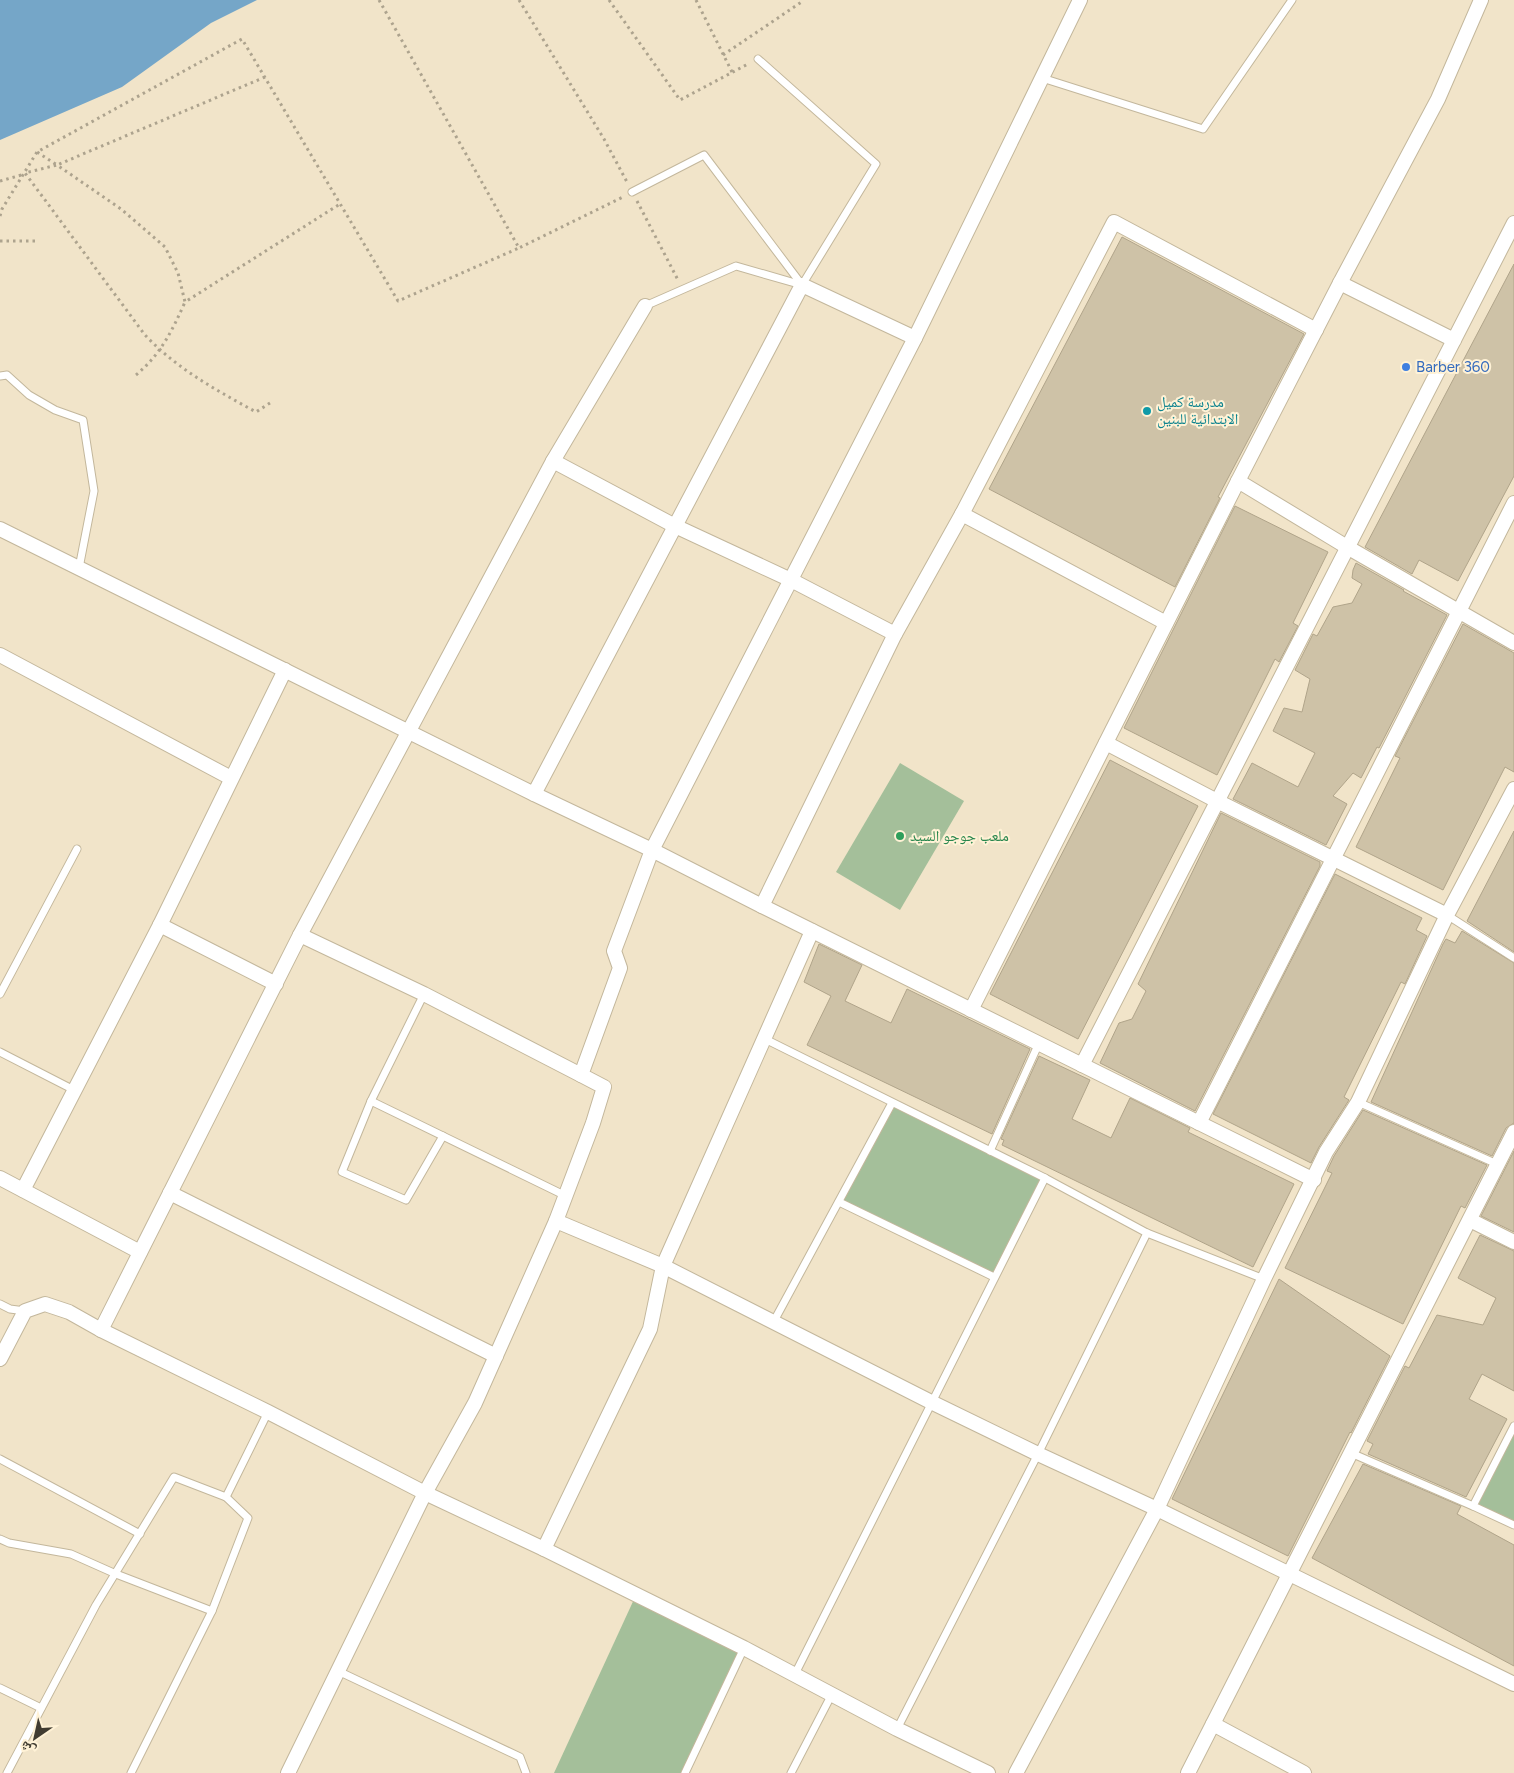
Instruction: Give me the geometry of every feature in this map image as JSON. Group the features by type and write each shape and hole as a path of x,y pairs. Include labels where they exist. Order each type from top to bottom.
{"street":[{"path":"582,1075 620,968 614,951 652,850 915,338 1080,0"},
{"path":"971,1010 1238,480 1438,99 1481,0"},
{"path":"762,906 895,634 962,514 1114,222 1316,330"},
{"path":"1082,1065 1514,223"},
{"path":"1340,283 1454,340"},
{"path":"534,794 802,285 915,338"},
{"path":"101,1330 300,935 553,462 645,306"},
{"path":"553,462 676,526 791,580 895,634"},
{"path":"1238,480 1347,547 1514,643"},
{"path":"1199,1123 1514,503"},
{"path":"962,514 1166,623"},
{"path":"0,529 534,794 652,850 1314,1180"},
{"path":"0,655 231,778"},
{"path":"23,1190 160,925 286,670"},
{"path":"1106,743 1217,801 1447,915"},
{"path":"1016,1773 1158,1509 1264,1278 1314,1180 1326,1152 1358,1102 1447,915 1514,789"},
{"path":"160,925 276,984"},
{"path":"544,1550 650,1329 663,1266 812,931"},
{"path":"288,1773 425,1494 475,1403 556,1221 593,1123 604,1086 424,994 300,935"},
{"path":"1188,1773 1470,1220 1496,1164 1514,1132"},
{"path":"0,1178 140,1252"},
{"path":"170,1193 496,1356"},
{"path":"1470,1220 1514,1242"},
{"path":"556,1221 663,1266 931,1402 1158,1509 1514,1684"},
{"path":"0,1359 25,1311 45,1304 69,1312 101,1330 268,1412 425,1494 744,1648 897,1729 988,1773"},
{"path":"1213,1724 1304,1773"}],"lane":[{"path":"1042,78 1203,129 1292,0"},
{"path":"758,59 876,164 802,285"},
{"path":"632,192 704,154 802,285"},
{"path":"645,306 736,266 802,285"},
{"path":"0,376 7,375 29,395 55,410 83,420 94,491 79,568"},
{"path":"0,994 78,849"},
{"path":"1447,915 1514,958"},
{"path":"424,994 371,1101 342,1172 406,1200 443,1136"},
{"path":"765,1039 1045,1178 1147,1232 1264,1278"},
{"path":"990,1151 1039,1044"},
{"path":"0,1052 74,1090"},
{"path":"371,1101 566,1196"},
{"path":"1358,1102 1496,1164"},
{"path":"774,1321 892,1103"},
{"path":"794,1674 1045,1178"},
{"path":"839,1202 994,1277"},
{"path":"897,1729 1038,1454 1147,1232"},
{"path":"0,1304 10,1309 25,1311"},
{"path":"226,1497 268,1412"},
{"path":"1473,1506 1514,1426"},
{"path":"1351,1453 1514,1525"},
{"path":"0,1459 140,1534"},
{"path":"7,1773 96,1605 174,1477 226,1497 248,1518 212,1611 131,1773"},
{"path":"0,1539 9,1543 71,1554 116,1574 212,1611"},
{"path":"685,1773 744,1648"},
{"path":"338,1671 520,1757 526,1773"},
{"path":"0,1688 41,1708"},
{"path":"791,1773 832,1694"}],"path":[{"path":"379,0 519,248"},
{"path":"519,0 604,139 683,289"},
{"path":"609,0 680,100 758,59"},
{"path":"696,0 732,72"},
{"path":"723,55 803,0"},
{"path":"0,216 37,152 242,38 398,301 519,248 632,192"},
{"path":"0,181 57,164 265,78"},
{"path":"37,152 121,209 165,247 178,273 185,302"},
{"path":"25,174 159,350 202,382 256,412 270,403"},
{"path":"136,375 146,367 171,334 185,302 340,204"},
{"path":"0,241 36,240"}],"green space":[{"name":"ملعب جوجو السيد","path":"900,763 964,801 900,910 836,872"},
{"path":"892,1103 1045,1178 994,1277 839,1202"},
{"path":"1514,1426 1514,1525 1473,1506"},
{"path":"636,1595 744,1648 685,1773 554,1773"}],"water":[{"path":"0,0 257,0 211,23 122,87 0,140"}],"building":[{"name":"مدرسة كميل الابتدائية للبنين","path":"1122,237 1304,334 1218,497 1220,498 1175,587 989,489"},
{"path":"1514,264 1514,476 1458,581 1419,560 1412,574 1365,547"},
{"path":"1235,506 1328,552 1293,623 1298,626 1279,662 1275,659 1217,775 1124,728"},
{"path":"1356,563 1447,615 1379,748 1377,747 1361,778 1353,773 1333,796 1347,804 1326,845 1233,799 1252,763 1298,787 1315,753 1273,731 1284,708 1302,712 1310,679 1295,670 1313,634 1317,636 1333,607 1352,603 1362,584 1352,578"},
{"path":"1463,624 1514,653 1514,772 1505,767 1443,890 1356,847 1400,758 1395,756"},
{"path":"1110,760 1198,806 1078,1039 990,994"},
{"path":"1221,813 1320,862 1320,866 1195,1111 1100,1063 1119,1023 1132,1019 1146,991 1138,984"},
{"path":"1514,831 1514,952 1467,921"},
{"path":"1335,874 1422,918 1416,930 1427,936 1405,984 1401,982 1344,1097 1349,1100 1311,1163 1213,1114"},
{"path":"1462,931 1514,963 1514,1123 1506,1128 1492,1156 1371,1102 1443,944 1446,939 1455,943"},
{"path":"819,944 862,965 845,1001 891,1023 907,989 1030,1049 992,1134 807,1045 831,996 804,982"},
{"path":"1039,1056 1090,1080 1072,1119 1111,1138 1130,1098 1190,1128 1188,1132 1294,1184 1253,1267 1002,1145 1004,1140 1001,1139"},
{"path":"1363,1110 1487,1165 1465,1208 1461,1206 1403,1324 1285,1268 1332,1173 1327,1171 1334,1156"},
{"path":"1514,1151 1514,1232 1481,1216"},
{"path":"1480,1235 1514,1251 1514,1391 1482,1374 1469,1399 1507,1419 1466,1497 1368,1454 1373,1444 1367,1441 1405,1366 1409,1368 1437,1315 1483,1325 1496,1298 1458,1278"},
{"path":"1279,1279 1390,1356 1288,1556 1172,1499"},
{"path":"1363,1464 1461,1506 1457,1514 1514,1545 1514,1666 1312,1558"}],"place":[{"name":"Barber 360","path":"1406,367"},
{"name":"مدرسة كميل الابتدائية للبنين","path":"1147,411"},
{"name":"ملعب جوجو السيد","path":"900,836"}]}
